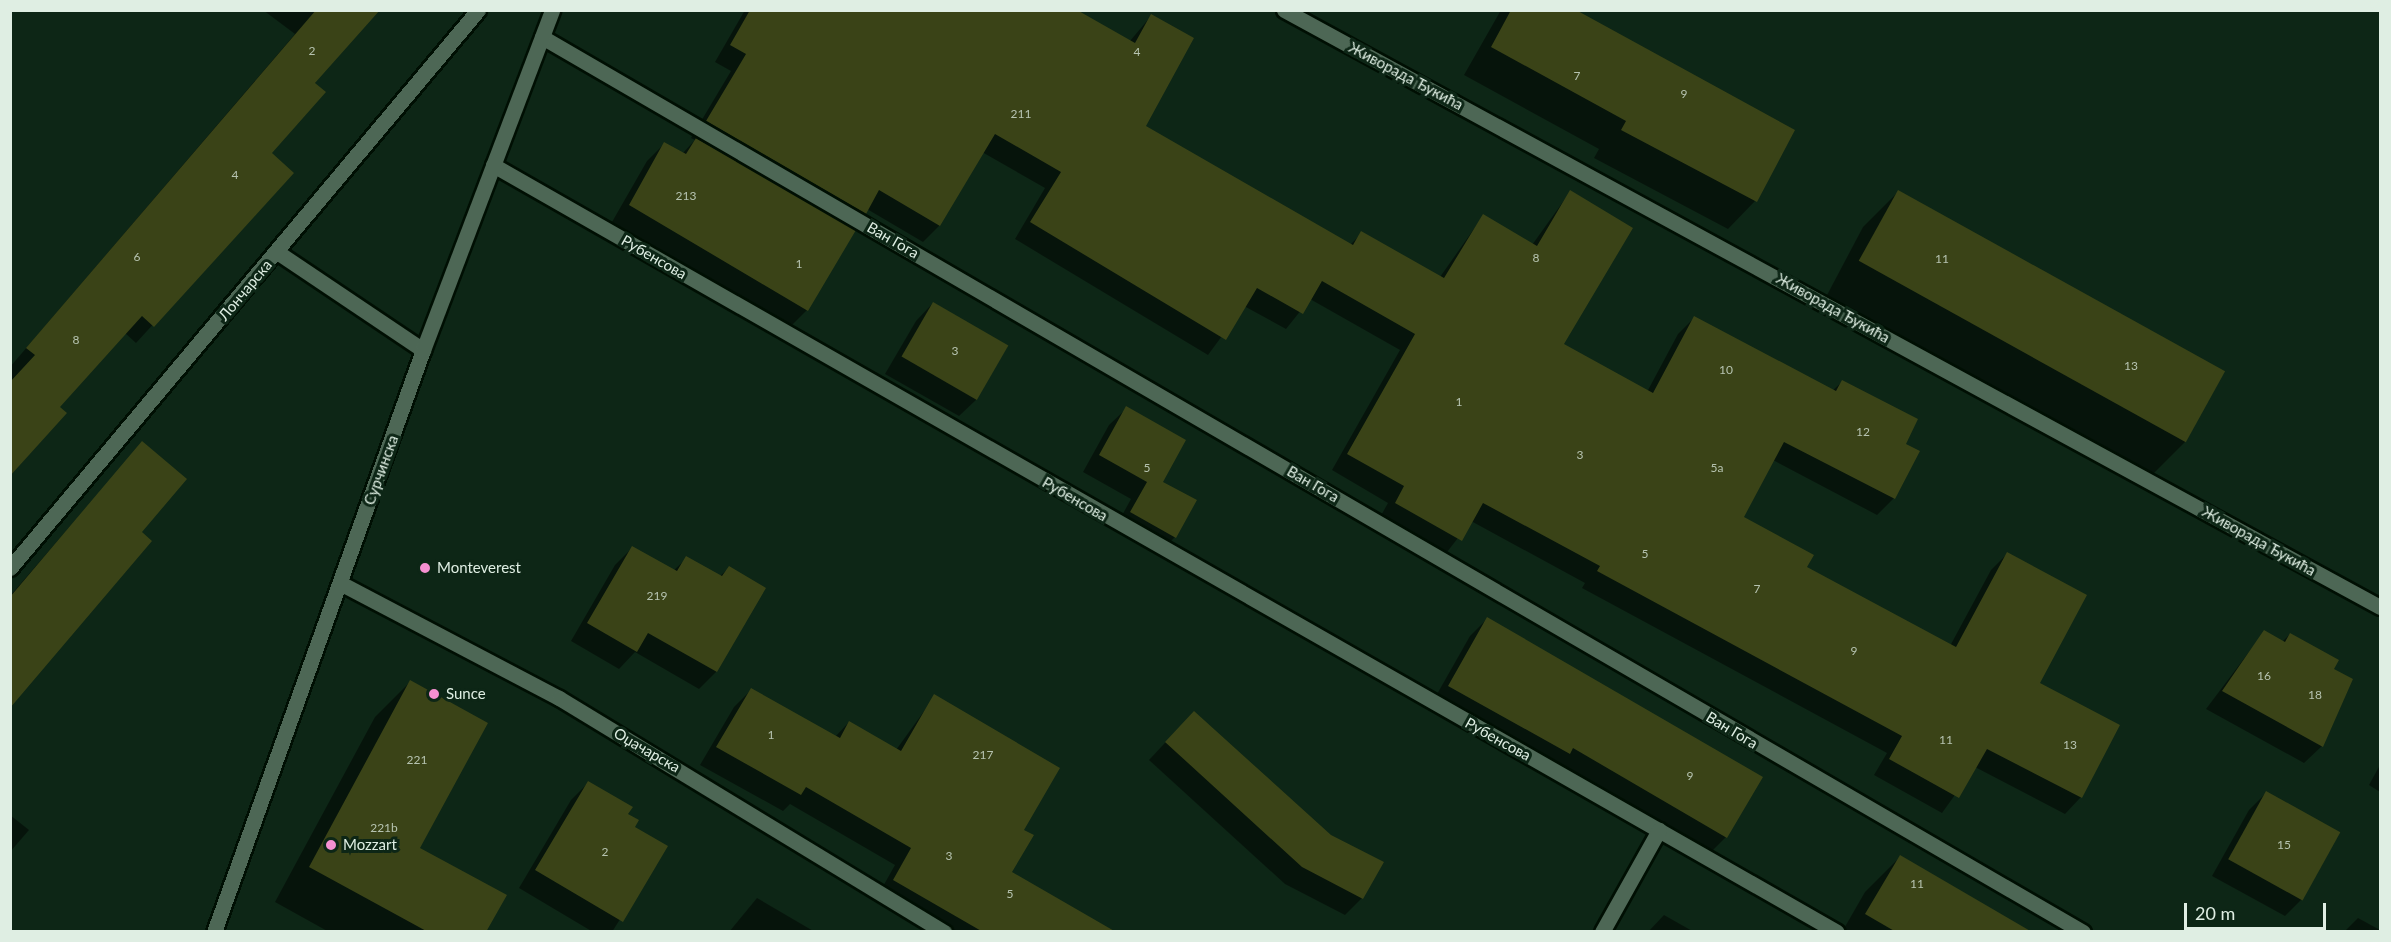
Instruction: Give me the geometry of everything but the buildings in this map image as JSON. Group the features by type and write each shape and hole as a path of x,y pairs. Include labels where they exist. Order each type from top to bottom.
{"street":[{"name":"Лончарска","path":"10,568 478,10"},
{"name":"Сурчинска","path":"214,932 423,350 552,10"},
{"name":"Живорада Ђукића","path":"1284,10 2380,607"},
{"name":"Ван Гога","path":"542,37 2083,932"},
{"name":"Рубенсова","path":"492,165 1837,932"},
{"path":"277,252 423,350"},
{"name":"Оџачарска","path":"340,583 559,698 944,932"},
{"path":"1602,932 1659,830"}],"place":[{"name":"Monteverest","path":"425,568"},
{"name":"Sunce","path":"434,694"},
{"name":"Mozzart","path":"331,845"}]}
